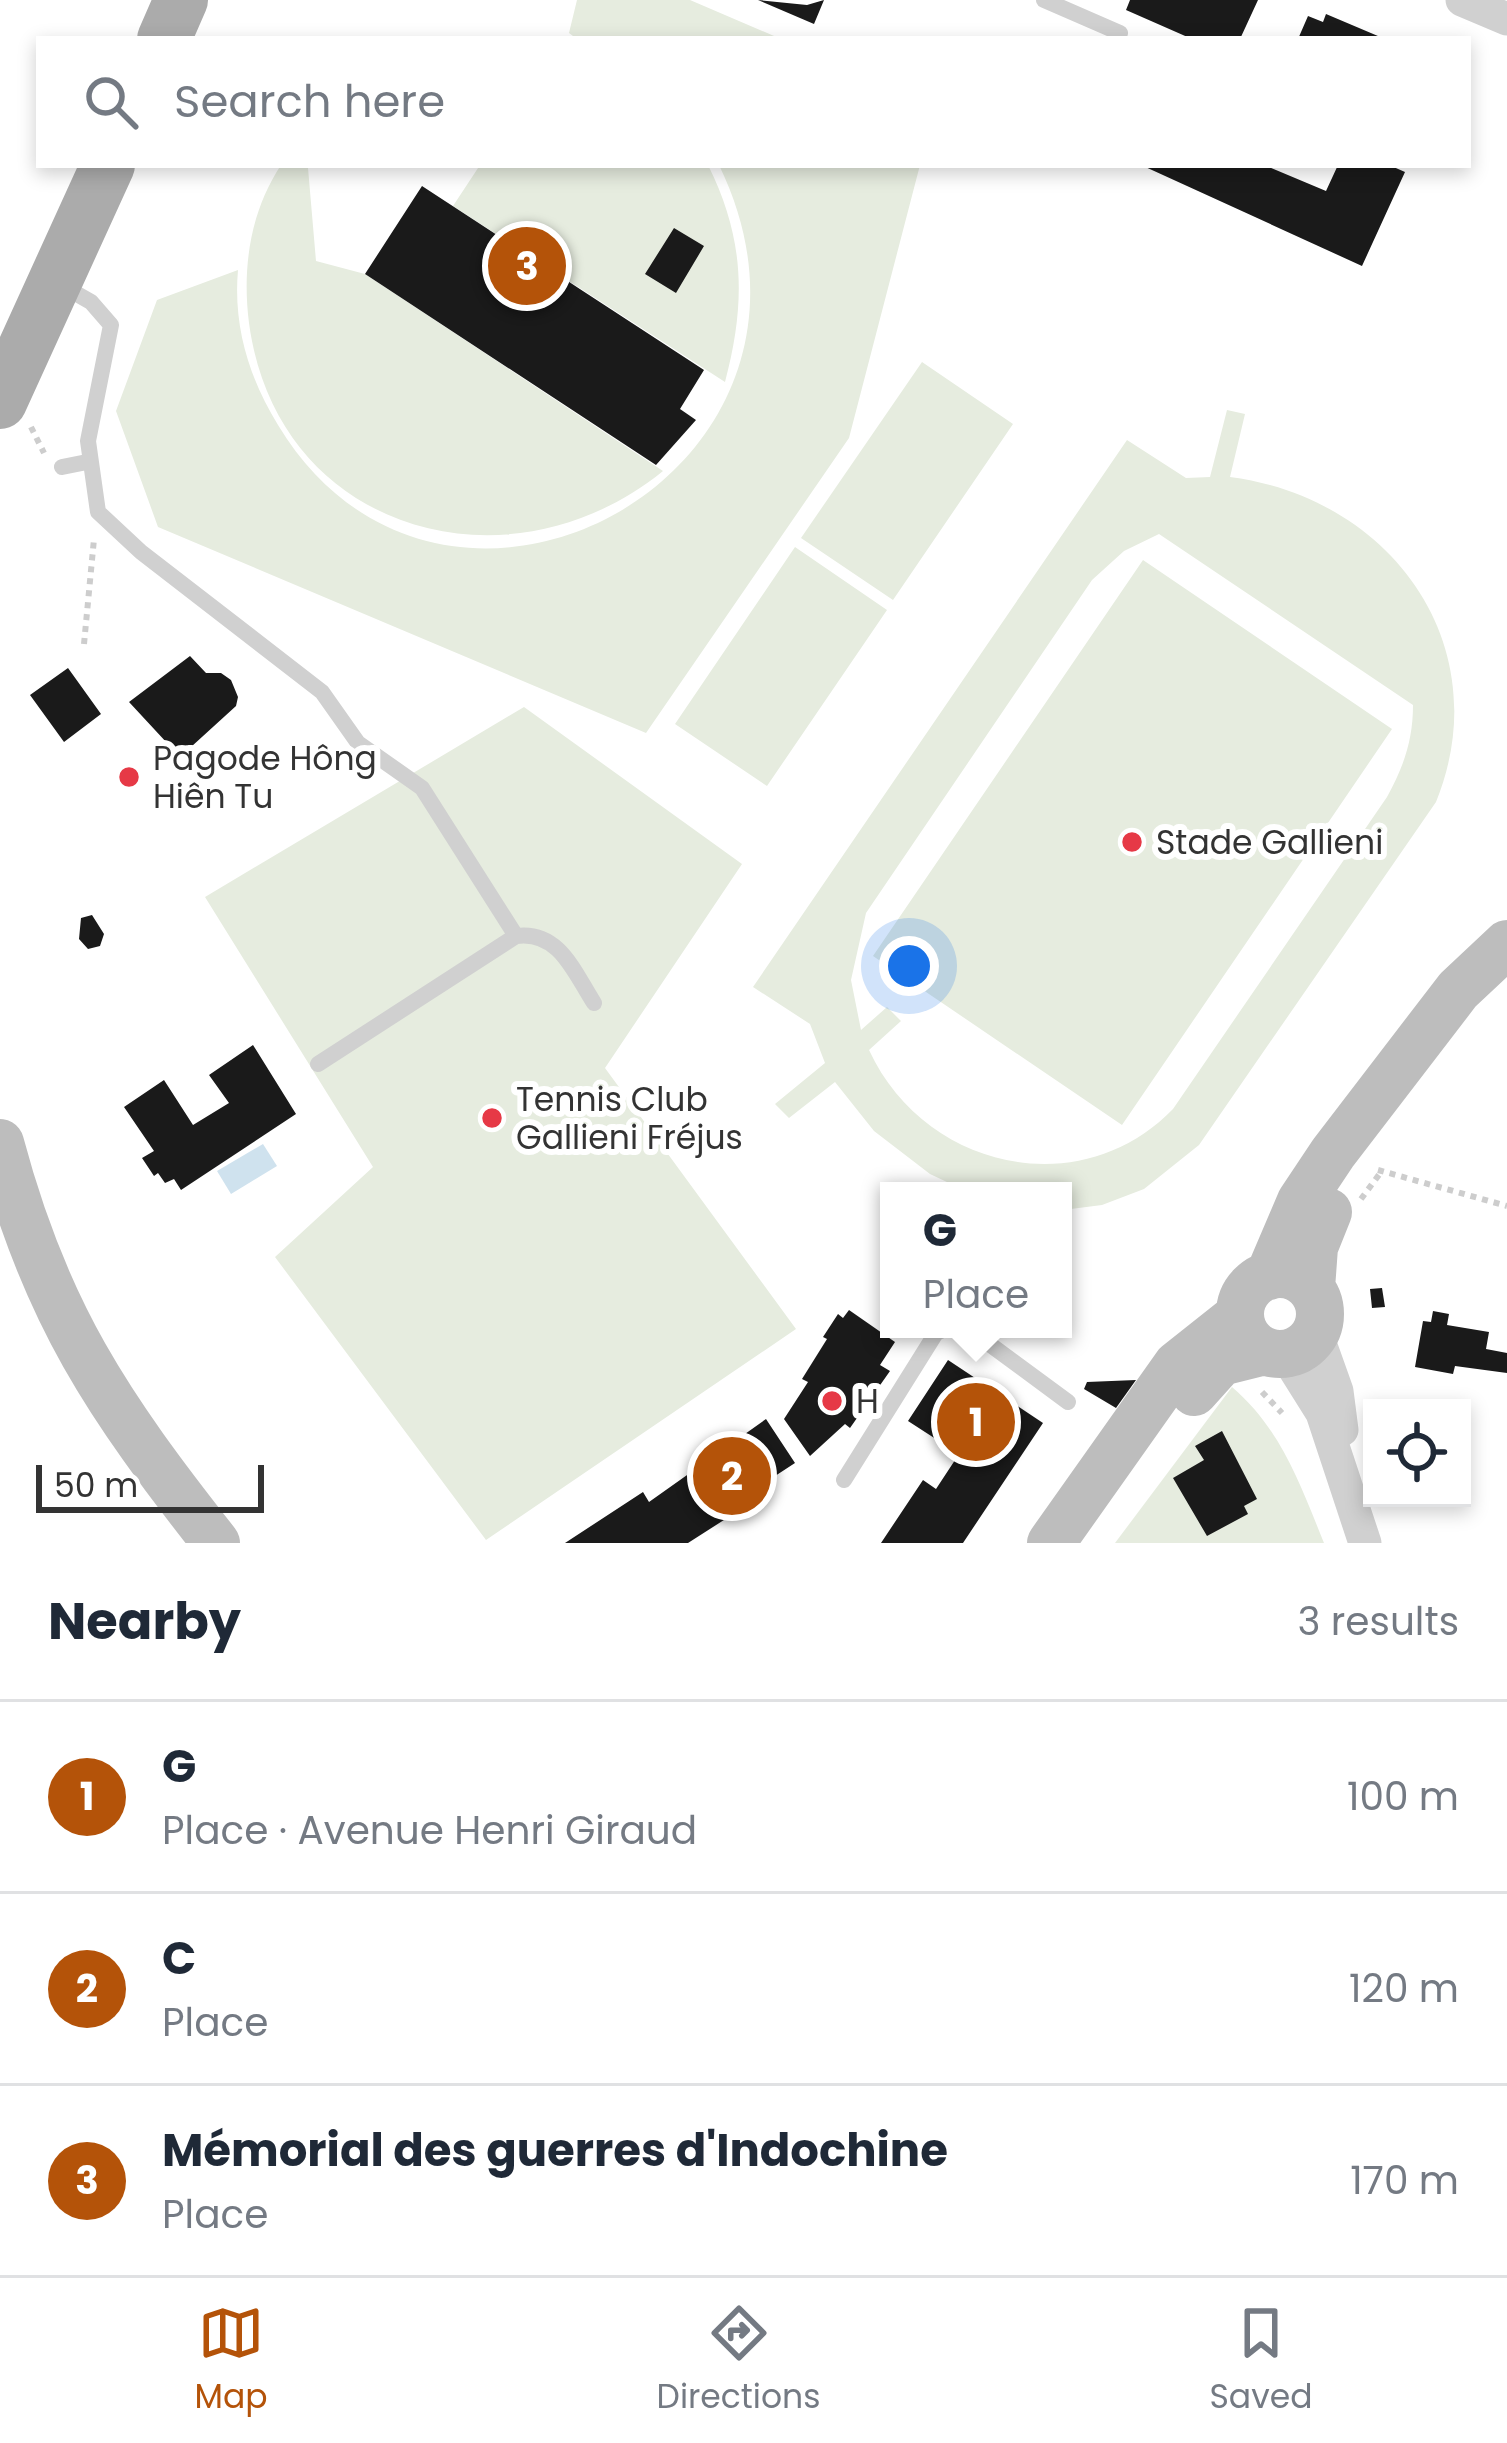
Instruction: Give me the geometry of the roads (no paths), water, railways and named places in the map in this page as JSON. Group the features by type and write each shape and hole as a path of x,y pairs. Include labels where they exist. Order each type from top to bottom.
{"main road":[{"path":"165,36 181,0"},
{"path":"0,402 107,168"}],"street":[{"path":"1462,0 1507,20"},
{"path":"1365,1543 1339,1474 1342,1417 1281,1319 1316,1177 1458,990 1507,944"},
{"path":"1088,1543 1221,1362 1281,1319 1323,1220 1507,984"},
{"path":"0,1143 23,1230 52,1301 122,1424 216,1543"},
{"path":"1051,1543 1178,1365 1281,1319"},
{"path":"1131,1430 1177,1417"}],"lane":[{"path":"1044,0 1120,33"},
{"path":"56,281 92,302 111,325 87,462 98,512 141,552 322,692 358,743 422,788 516,936"},
{"path":"62,467 87,462"},
{"path":"318,1064 516,936 535,933 557,946 594,1003"},
{"path":"844,1480 933,1338"},
{"path":"981,1338 1068,1402"}],"water":[{"path":"263,1144 277,1166 231,1194 217,1171"}],"place":[{"name":"Mémorial des guerres d'Indochine","path":"527,266"},
{"name":"Pagode Hông Hiên Tu","path":"129,777"},
{"name":"Stade Gallieni","path":"1132,842"},
{"name":"Tennis Club Gallieni Fréjus","path":"492,1118"},
{"name":"H","path":"832,1401"},
{"name":"G","path":"976,1422"},
{"name":"C","path":"732,1476"}]}
